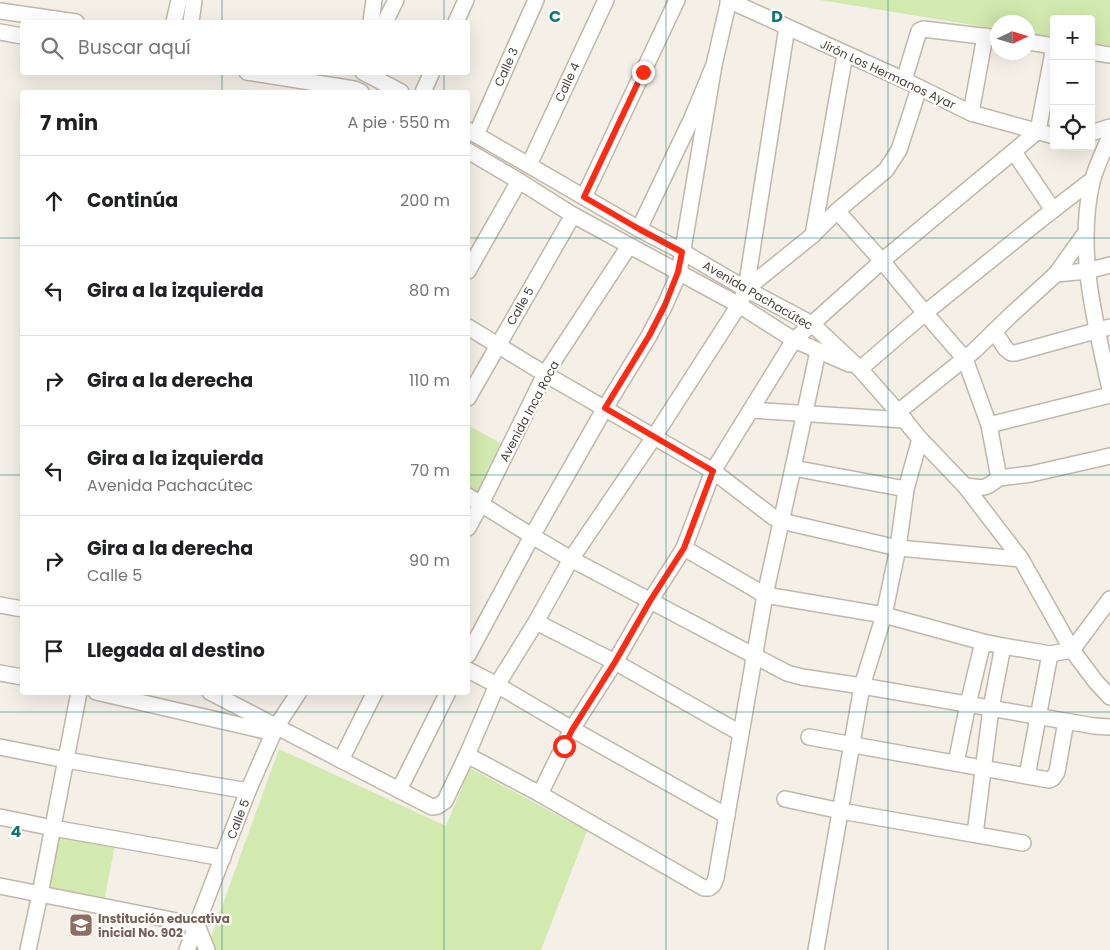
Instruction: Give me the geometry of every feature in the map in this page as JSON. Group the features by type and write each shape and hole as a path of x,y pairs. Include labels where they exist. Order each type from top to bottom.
{"street":[{"path":"174,20 179,0"},
{"path":"191,20 194,0"},
{"path":"371,20 374,0"},
{"path":"386,20 396,0"},
{"path":"457,20 466,0"},
{"name":"Calle 3","path":"472,132 536,0"},
{"name":"Calle 4","path":"529,165 606,0"},
{"path":"584,197 677,0"},
{"path":"470,651 532,536 605,408 649,336 665,305 678,272 714,65 728,0"},
{"name":"Jirón Los Hermanos Ayar","path":"728,0 972,113 1050,135"},
{"path":"0,11 62,20"},
{"path":"219,695 275,730 341,760 432,807 438,806 445,801 497,685 536,622 572,558 654,437 739,305 746,289 787,27"},
{"path":"904,80 919,31 923,29 990,37"},
{"path":"0,32 20,36"},
{"path":"972,113 990,41"},
{"path":"1035,43 1050,46"},
{"path":"1095,53 1110,55"},
{"path":"813,235 845,54"},
{"path":"540,794 572,730 684,548 713,471 794,340 882,261 1038,131 1052,60"},
{"path":"639,229 692,118 714,65"},
{"path":"264,75 350,90"},
{"path":"369,75 397,90"},
{"path":"424,90 431,75"},
{"path":"746,289 813,235 837,211 886,170 899,150 919,88"},
{"path":"1095,132 1110,127"},
{"name":"Avenida Pachacútec","path":"472,132 639,229 812,324 860,369"},
{"path":"1110,136 1092,180 1086,232 1087,271 1104,329 1110,388"},
{"name":"Avenida Pachacútec","path":"470,152 573,216 739,305 794,340 860,369"},
{"path":"1014,152 1053,210"},
{"path":"1092,180 925,313 860,369 920,439 965,486 1021,559 1072,650 1110,697"},
{"path":"470,267 519,181"},
{"path":"837,211 965,358 989,425 1000,478"},
{"name":"Calle 5","path":"470,394 573,216"},
{"path":"751,410 901,416 1056,274 1086,232"},
{"name":"Avenida Inca Roca","path":"470,524 546,374 629,246"},
{"path":"1056,274 1087,271 1110,265"},
{"path":"470,328 713,471 773,518 780,521 898,548 1021,559"},
{"path":"994,331 1006,349 1011,353 1015,353 1104,329"},
{"path":"467,755 540,794 704,888 709,888 713,885 716,878 727,816 764,595 818,351"},
{"path":"989,425 1110,395"},
{"path":"816,950 862,686 884,615 898,548 906,489 920,439"},
{"path":"965,486 988,487 1000,478 1031,474 1110,456"},
{"path":"793,468 906,489"},
{"path":"470,497 532,536 787,674 1094,726 1110,727"},
{"path":"684,548 764,595 884,615 983,642 1050,654 1072,650 1110,598"},
{"path":"0,605 20,609"},
{"path":"536,622 615,662 740,733"},
{"path":"956,763 983,642"},
{"path":"975,834 991,708 1003,646"},
{"path":"1027,776 1050,654"},
{"path":"470,671 727,816"},
{"path":"0,673 20,678"},
{"path":"28,950 78,695"},
{"path":"110,695 275,730"},
{"name":"Calle 5","path":"187,950 248,792 275,730 297,695"},
{"path":"341,760 372,695"},
{"path":"399,790 446,695"},
{"path":"810,737 1048,780 1055,775 1066,721"},
{"path":"0,747 248,792"},
{"path":"785,799 841,811 1023,842"},
{"path":"0,817 223,858"},
{"path":"0,886 197,925 207,950"}],"green space":[{"path":"820,0 1110,0 1110,45 1104,47 1095,46 1095,15 1050,15 1050,38 1035,35 1035,15 990,15 990,28"},
{"path":"470,426 505,446 476,497 470,494"},
{"path":"279,749 446,826 470,768 587,831 541,950 209,950 207,948"},
{"path":"59,835 115,845 104,901 48,891"}],"place":[{"name":"Institución educativa inicial No. 902","path":"81,925"}],"route":[{"path":"564,746 650,601 684,548 713,471 605,408 649,336 665,305 678,272 682,252 584,197 643,72"}]}
